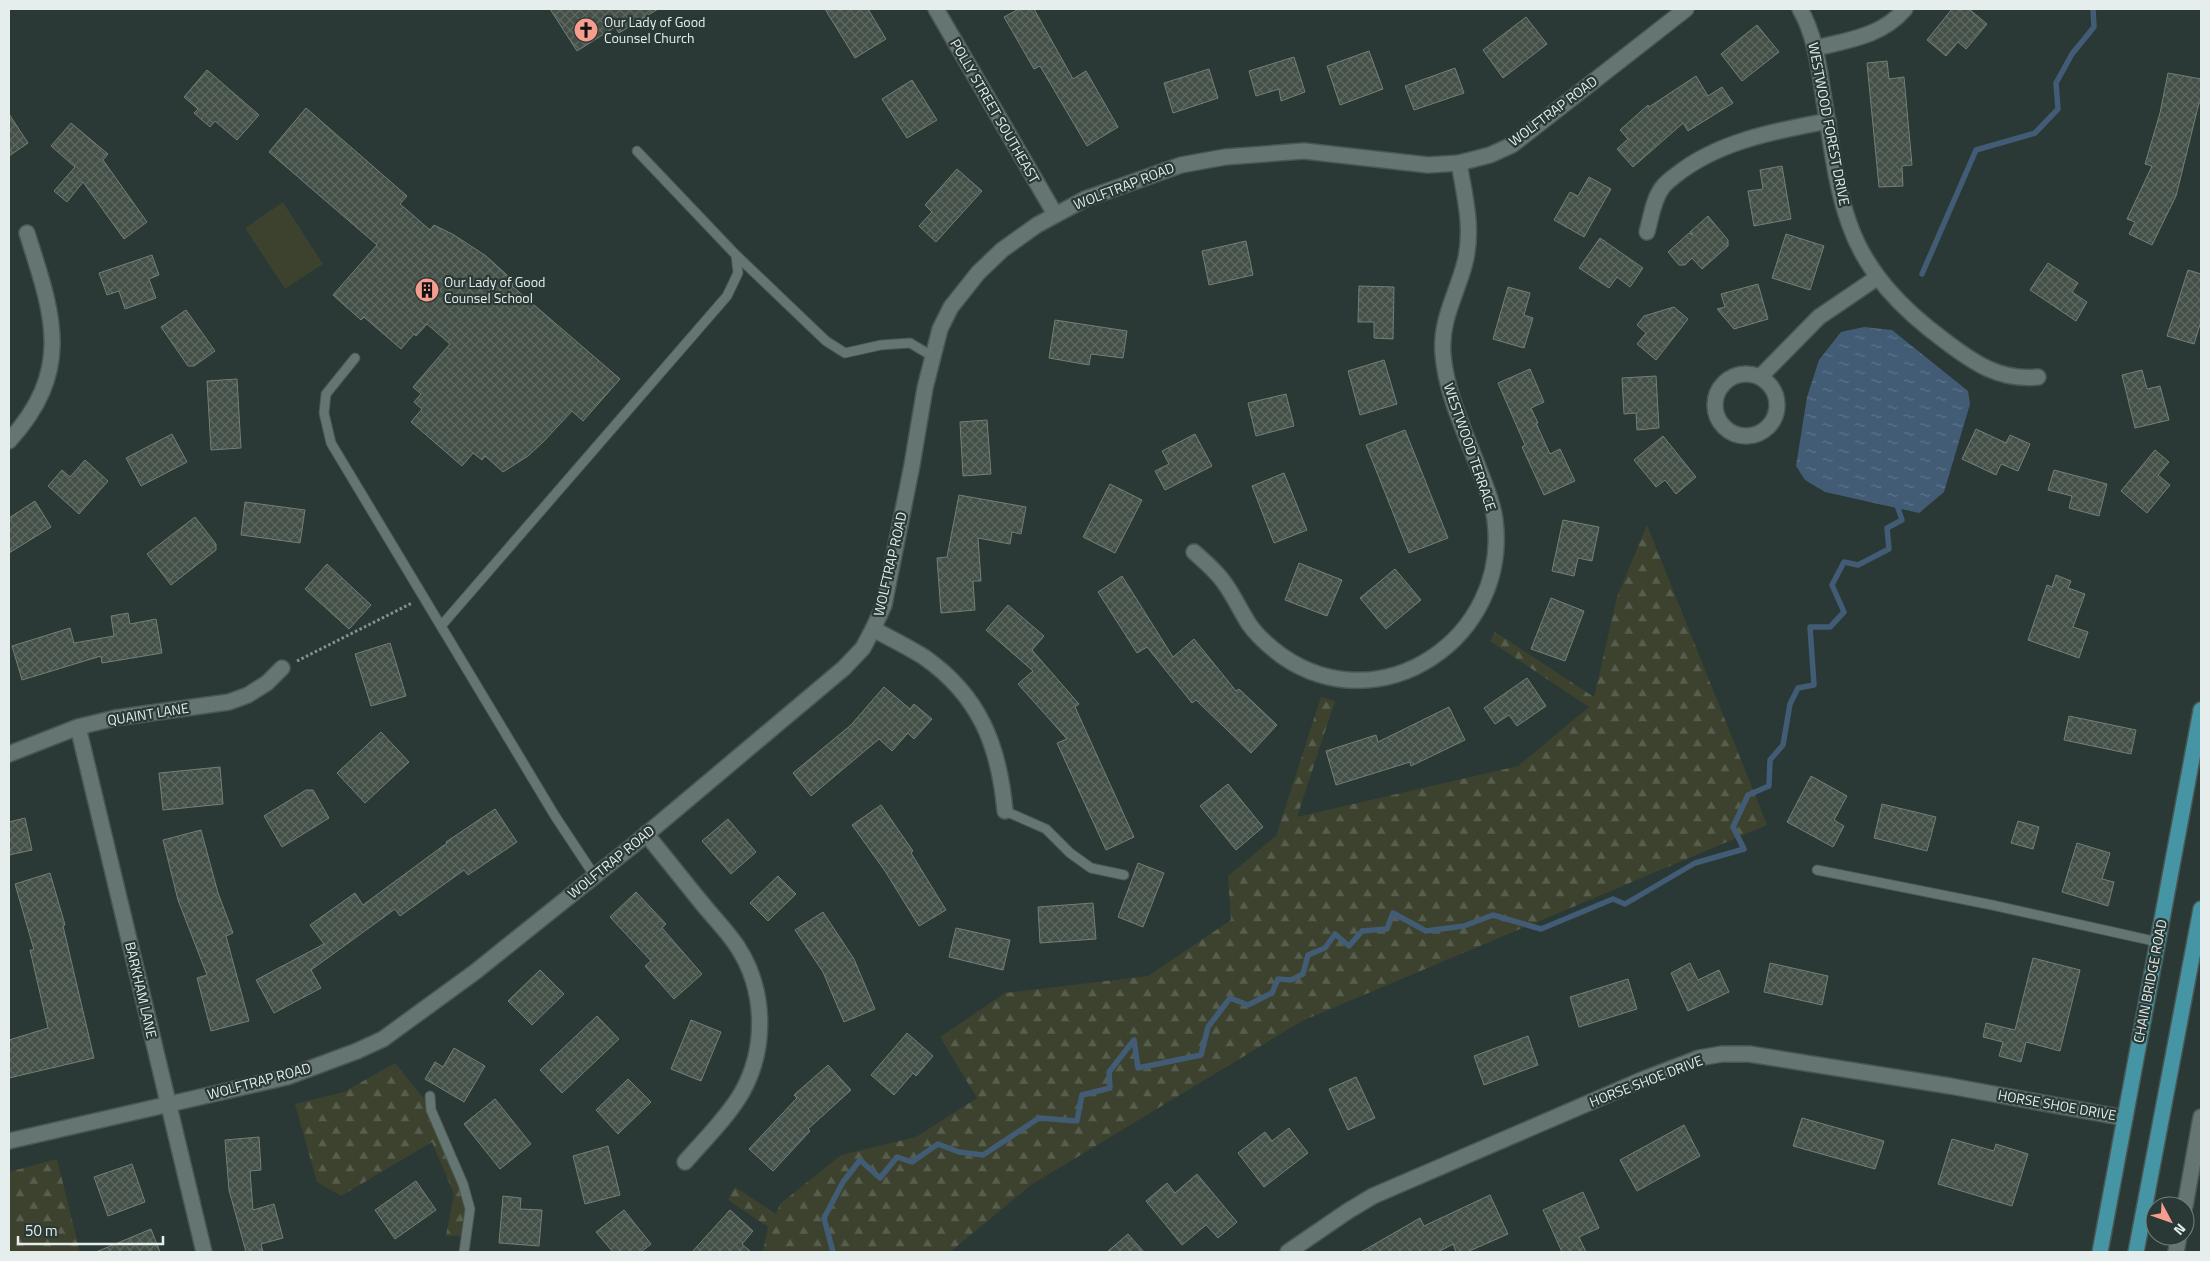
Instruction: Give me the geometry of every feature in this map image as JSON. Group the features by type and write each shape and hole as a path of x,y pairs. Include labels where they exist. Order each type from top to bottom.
{"main road":[{"name":"CHAIN BRIDGE ROAD","path":"2100,1252 2201,710"},
{"path":"2136,1252 2201,909"}],"street":[{"name":"POLLY STREET SOUTHEAST","path":"936,9 1055,214"},
{"name":"WOLFTRAP ROAD","path":"9,1141 287,1077 357,1051 383,1039 475,972 646,834 844,668 862,648 874,629 884,605 932,356 940,329 951,307 978,273 1002,250 1055,214 1085,199 1181,165 1225,157 1304,151 1428,165 1459,163 1490,155 1512,145 1686,9"},
{"name":"WESTWOOD FOREST DRIVE","path":"1800,9 1816,48 1837,179 1848,221 1857,244 1878,277 1900,304 1923,325 1972,361 1997,372 2020,379 2038,377"},
{"path":"1816,48 1862,37 1881,29 1897,18 1905,9"},
{"path":"1647,232 1657,196 1662,186 1686,168 1712,153 1750,138 1828,121"},
{"name":"WESTWOOD TERRACE","path":"1194,552 1224,582 1250,626 1260,637 1281,655 1297,665 1321,674 1345,679 1369,679 1392,676 1416,667 1438,654 1458,638 1477,613 1488,590 1495,565 1497,542 1495,518 1489,496 1446,377 1442,352 1443,332 1449,306 1464,266 1469,243 1469,221 1459,163"},
{"path":"9,441 24,425 37,403 49,369 52,346 52,321 47,295 27,233"},
{"path":"1760,377 1819,316 1878,277"},
{"path":"1746,374 1760,377 1770,386 1776,398 1776,412 1770,425 1759,433 1746,436 1732,433 1721,424 1715,412 1715,398 1722,385 1732,377 1746,374"},
{"path":"874,629 924,657 946,675 966,696 983,723 995,750 1002,780 1005,811"},
{"name":"QUAINT LANE","path":"9,754 78,727 114,718 228,702 248,694 267,683 282,668"},
{"name":"BARKHAM LANE","path":"78,727 204,1252"},
{"path":"646,834 737,946 749,968 758,994 760,1018 759,1044 752,1070 740,1094 685,1162"},
{"name":"HORSE SHOE DRIVE","path":"1288,1252 1348,1210 1373,1196 1644,1079 1700,1058 1722,1054 1749,1054 1950,1086 2125,1118"},
{"path":"2187,1196 2201,1117"}],"lane":[{"path":"637,150 736,255 826,342 845,353 881,345 910,343 932,356"},
{"path":"441,626 727,296 738,273 736,255"},
{"path":"355,358 326,394 324,413 332,443 555,816 594,875"},
{"path":"1005,811 1046,830 1070,853 1091,868 1124,875"},
{"path":"1817,870 1884,885 1992,905 2158,942"},
{"path":"430,1096 431,1110 463,1184 470,1209 464,1252"}],"path":[{"path":"282,668 354,634 414,601"}],"green space":[{"path":"283,202 323,264 285,289 245,228"},
{"path":"1647,525 1767,825 1302,1021 1031,1185 950,1252 763,1252 768,1227 728,1200 735,1187 776,1214 780,1204 841,1155 916,1137 977,1098 940,1037 1005,993 1148,976 1231,920 1228,876 1276,836 1321,697 1335,701 1297,817 1518,766 1589,707 1490,641 1495,632 1594,697 1617,597"},
{"path":"395,1063 431,1107 467,1194 461,1236 446,1236 454,1194 432,1142 341,1196 317,1182 295,1104 344,1092"},
{"path":"57,1159 80,1252 9,1252 9,1172"}],"water":[{"path":"1864,327 1892,330 1968,391 1970,404 1944,492 1919,513 1825,492 1805,480 1796,466 1807,397 1819,360 1841,332"}],"building":[{"name":"Our Lady of Good Counsel Church","path":"550,9 658,9 619,33 615,27 577,51"},
{"path":"825,9 868,9 886,39 855,58"},
{"path":"1019,9 1034,9 1073,79 1086,71 1118,127 1087,146 1040,66 1034,69 1004,17"},
{"path":"1952,9 1969,9 1987,24 1966,49 1958,42 1946,56 1927,40"},
{"path":"1526,17 1547,44 1503,78 1483,50"},
{"path":"1757,25 1779,52 1742,81 1721,54"},
{"path":"1369,51 1383,89 1340,105 1327,66"},
{"path":"1294,57 1305,92 1281,101 1279,89 1256,96 1249,71"},
{"path":"1887,61 1889,79 1904,77 1912,165 1902,166 1903,186 1879,187 1867,63"},
{"path":"1455,68 1464,93 1414,110 1405,86"},
{"path":"1209,69 1218,98 1173,113 1164,83"},
{"path":"207,70 259,115 237,140 215,121 210,127 194,113 198,109 184,97"},
{"path":"2168,73 2201,79 2201,103 2199,103 2176,196 2152,245 2129,234 2135,222 2127,219 2152,166 2145,164 2160,113"},
{"path":"1696,76 1708,96 1722,87 1733,103 1688,131 1683,123 1633,167 1617,149 1628,139 1620,130 1648,105 1649,107"},
{"path":"912,80 937,120 907,138 882,99"},
{"name":"Our Lady of Good Counsel School","path":"306,108 407,196 400,204 430,230 434,225 454,235 486,256 514,283 512,286 620,379 583,421 572,411 528,456 503,472 485,456 482,460 473,453 462,466 411,422 422,409 414,402 421,394 413,387 450,344 427,324 416,336 414,334 401,349 364,317 361,320 333,295 377,245 269,152"},
{"path":"9,114 28,143 9,156"},
{"path":"71,123 108,154 103,160 147,222 124,239 83,182 67,202 54,191 75,167 51,146"},
{"path":"1782,166 1791,219 1754,226 1748,191 1763,189 1760,170"},
{"path":"957,169 982,191 936,242 919,226 932,212 925,205"},
{"path":"1589,177 1611,189 1584,237 1554,220 1570,192 1578,196"},
{"path":"1708,216 1728,240 1728,246 1702,269 1692,258 1685,265 1679,265 1668,252 1689,233 1693,235 1690,232"},
{"path":"1786,234 1824,246 1810,290 1772,278"},
{"path":"1600,238 1643,268 1630,287 1617,277 1609,288 1579,268"},
{"path":"1246,241 1253,275 1209,285 1202,251"},
{"path":"152,255 159,275 149,279 156,298 125,309 119,291 107,295 99,273"},
{"path":"2048,263 2078,283 2072,292 2087,302 2076,321 2030,290"},
{"path":"2188,270 2201,274 2201,321 2194,344 2167,336"},
{"path":"1758,284 1768,319 1734,329 1717,309 1725,307 1721,294"},
{"path":"1359,286 1394,287 1393,339 1374,338 1374,322 1358,322"},
{"path":"1508,287 1530,293 1524,315 1533,318 1524,348 1493,339"},
{"path":"1674,307 1688,319 1656,360 1637,344 1646,333 1637,325 1644,316"},
{"path":"186,310 215,351 194,366 188,366 161,327"},
{"path":"1055,320 1127,331 1123,358 1091,354 1089,365 1049,358"},
{"path":"1384,360 1397,404 1360,415 1348,371"},
{"path":"1530,369 1544,402 1531,408 1538,423 1536,423 1550,454 1560,449 1575,481 1544,495 1522,447 1525,445 1498,383"},
{"path":"2142,370 2147,389 2160,386 2169,420 2135,428 2122,375"},
{"path":"1656,376 1659,428 1637,430 1636,413 1624,414 1622,378"},
{"path":"237,379 241,448 211,450 207,381"},
{"path":"1286,394 1294,426 1256,436 1248,403"},
{"path":"987,420 991,474 963,476 960,422"},
{"path":"1976,429 2006,443 2010,435 2030,444 2018,471 2001,464 1996,475 1962,459"},
{"path":"1405,430 1448,538 1409,553 1366,445"},
{"path":"172,434 187,462 141,486 126,458"},
{"path":"1195,434 1212,466 1165,490 1155,471 1169,464 1162,451"},
{"path":"1663,436 1696,477 1676,494 1665,480 1656,487 1634,460"},
{"path":"2155,450 2169,462 2158,475 2170,485 2147,513 2121,491"},
{"path":"85,460 108,481 79,514 48,486 62,470 70,477"},
{"path":"2054,470 2107,484 2099,516 2069,508 2072,496 2048,490"},
{"path":"1284,473 1307,530 1274,543 1252,486"},
{"path":"1110,484 1142,500 1115,553 1083,537"},
{"path":"959,495 1026,507 1021,534 1012,532 1010,544 978,538 981,581 973,581 975,610 941,613 937,558 947,557"},
{"path":"35,501 51,527 9,553 9,518"},
{"path":"245,502 305,510 300,543 241,535"},
{"path":"195,517 216,544 216,550 171,585 147,554"},
{"path":"1563,520 1599,527 1592,561 1578,558 1574,576 1552,571"},
{"path":"1299,563 1342,580 1327,616 1285,600"},
{"path":"327,564 371,605 349,629 305,589"},
{"path":"1395,569 1421,600 1386,629 1360,598"},
{"path":"2056,575 2071,581 2068,588 2085,594 2073,627 2088,632 2079,658 2028,640 2047,585 2052,587"},
{"path":"1122,576 1173,657 1194,639 1236,691 1239,689 1277,725 1251,753 1196,700 1192,703 1147,647 1137,653 1098,592"},
{"path":"1551,598 1584,611 1565,661 1531,649"},
{"path":"1008,605 1044,636 1032,650 1079,704 1075,707 1134,837 1106,850 1057,743 1067,739 1018,684 1033,671 986,630"},
{"path":"128,613 130,624 156,619 162,653 102,663 101,656 22,680 12,646 70,628 74,643 114,636 111,616"},
{"path":"390,643 406,696 371,706 355,654"},
{"path":"1527,678 1546,706 1517,726 1509,715 1495,724 1484,708"},
{"path":"884,687 910,709 914,704 932,719 914,739 908,733 892,751 879,739 811,796 793,773 851,725"},
{"path":"1449,707 1465,740 1411,766 1410,762 1336,785 1326,751 1376,735 1378,742"},
{"path":"2069,716 2136,730 2131,754 2064,740"},
{"path":"381,732 409,762 365,803 337,773"},
{"path":"220,767 223,804 163,810 159,773"},
{"path":"1811,776 1847,796 1834,820 1844,826 1833,847 1787,822"},
{"path":"1228,784 1263,827 1236,850 1200,806"},
{"path":"306,790 313,790 329,818 282,847 264,816"},
{"path":"1882,804 1936,817 1927,851 1874,838"},
{"path":"881,805 913,851 911,853 946,910 919,926 885,871 852,825"},
{"path":"495,809 517,842 468,875 464,870 400,916 395,909 311,970 321,988 274,1013 256,980 324,944 310,925 355,893 363,905 446,842"},
{"path":"25,818 32,850 9,855 9,822"},
{"path":"728,819 756,852 731,874 702,841"},
{"path":"2018,821 2039,827 2033,849 2011,843"},
{"path":"201,830 218,893 233,933 226,936 249,1021 211,1031 197,978 207,975 178,900 163,840"},
{"path":"2077,843 2110,853 2102,879 2114,882 2108,906 2062,892"},
{"path":"1138,863 1164,873 1143,927 1118,917"},
{"path":"50,873 65,925 63,926 94,1058 9,1078 9,1040 48,1028 30,950 34,950 15,884"},
{"path":"778,876 796,894 768,921 750,903"},
{"path":"636,892 666,924 662,928 702,974 674,999 645,966 651,961 610,917"},
{"path":"1093,903 1096,939 1040,943 1038,907"},
{"path":"823,912 854,959 875,1009 844,1022 823,972 795,930"},
{"path":"956,928 1010,940 1003,970 949,957"},
{"path":"2033,958 2080,970 2060,1051 2026,1042 2021,1062 1999,1056 2003,1042 1983,1037 1986,1023 2015,1030"},
{"path":"1690,963 1698,980 1719,970 1729,992 1688,1011 1671,973"},
{"path":"1770,963 1828,976 1822,1005 1764,992"},
{"path":"540,970 564,994 532,1025 508,1001"},
{"path":"1628,979 1637,1009 1579,1027 1570,997"},
{"path":"597,1016 619,1039 562,1093 540,1070"},
{"path":"691,1020 721,1032 701,1081 671,1069"},
{"path":"907,1033 933,1056 916,1076 913,1073 894,1095 871,1075"},
{"path":"1528,1036 1538,1065 1484,1085 1474,1056"},
{"path":"454,1048 485,1066 464,1102 425,1079 435,1062 443,1067"},
{"path":"828,1065 851,1090 808,1129 810,1131 773,1171 749,1149 797,1098 794,1095"},
{"path":"1356,1077 1375,1118 1348,1130 1329,1089"},
{"path":"628,1079 651,1102 618,1134 596,1110"},
{"path":"495,1099 531,1144 500,1169 464,1124"},
{"path":"1802,1118 1884,1141 1875,1169 1793,1146"},
{"path":"1684,1125 1700,1156 1637,1191 1620,1160"},
{"path":"1289,1128 1308,1153 1264,1187 1238,1153 1265,1132 1272,1141"},
{"path":"259,1137 261,1170 250,1171 253,1210 274,1204 283,1238 261,1244 263,1252 246,1252 229,1190 225,1140"},
{"path":"1952,1139 1994,1151 1996,1144 2028,1154 2012,1206 1938,1184"},
{"path":"608,1146 620,1195 585,1204 573,1156"},
{"path":"132,1164 145,1202 108,1216 94,1177"},
{"path":"1197,1174 1237,1222 1218,1238 1206,1225 1182,1245 1146,1201 1167,1183 1175,1193"},
{"path":"416,1181 436,1210 395,1239 375,1210"},
{"path":"1583,1192 1599,1228 1579,1237 1586,1252 1562,1252 1543,1210"},
{"path":"1490,1195 1508,1234 1467,1252 1456,1252 1453,1244 1438,1252 1361,1252 1420,1218 1424,1226"},
{"path":"503,1196 521,1198 520,1209 542,1210 539,1246 499,1243"},
{"path":"624,1210 651,1244 641,1252 613,1252 596,1232"},
{"path":"730,1210 753,1231 742,1244 751,1252 692,1252"},
{"path":"151,1229 160,1252 96,1252"},
{"path":"1128,1234 1144,1252 1107,1252"}],"waterway":[{"path":"1922,274 1976,150 2035,133 2058,109 2056,83 2072,54 2094,27 2093,9"},
{"path":"833,1252 824,1218 843,1182 860,1160 880,1178 897,1157 912,1162 938,1144 959,1152 983,1155 1039,1118 1077,1121 1082,1095 1110,1088 1109,1072 1134,1040 1138,1068 1201,1055 1208,1027 1230,998 1248,1005 1272,993 1278,979 1291,980 1303,974 1308,955 1325,948 1335,934 1349,946 1362,931 1387,929 1393,913 1426,931 1464,926 1493,915 1541,929 1613,899 1625,904 1695,863 1744,849 1733,827 1748,795 1769,786 1770,760 1783,745 1790,704 1798,688 1814,685 1810,627 1830,627 1844,612 1832,585 1844,562 1858,565 1889,549 1887,528 1902,520 1897,505 1900,502"}],"place":[{"name":"Our Lady of Good Counsel Church","path":"586,30"},
{"name":"Our Lady of Good Counsel School","path":"427,290"}]}
